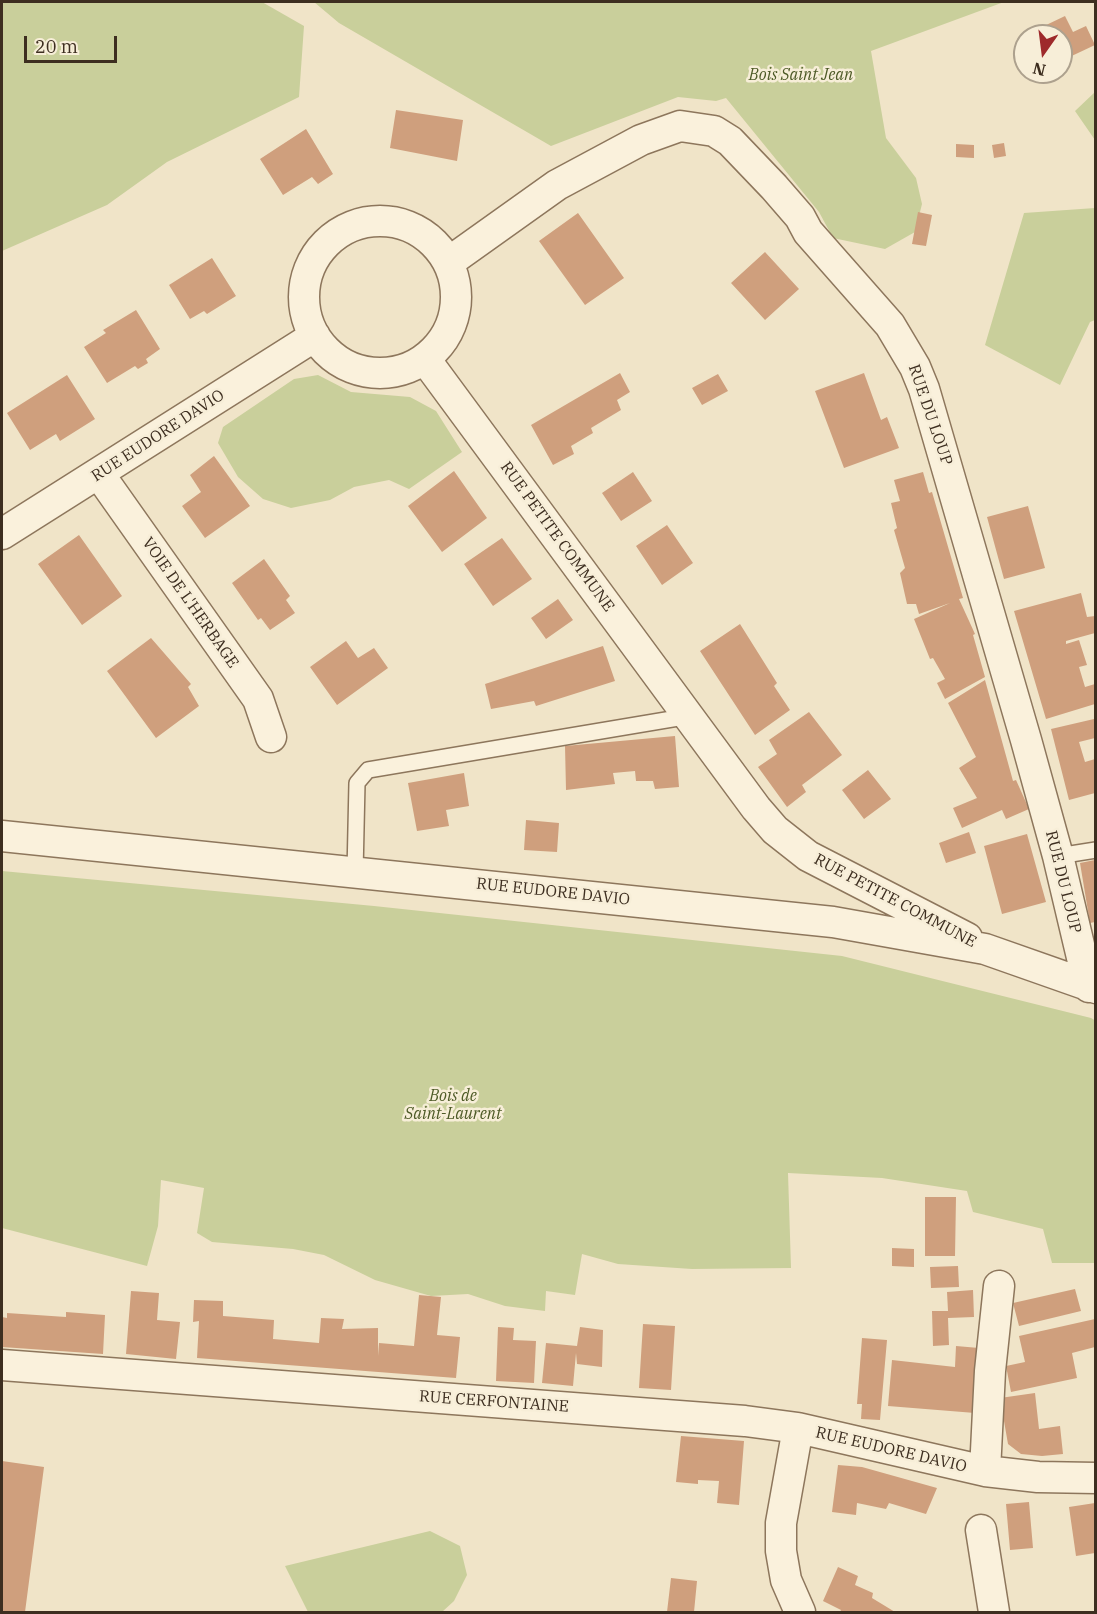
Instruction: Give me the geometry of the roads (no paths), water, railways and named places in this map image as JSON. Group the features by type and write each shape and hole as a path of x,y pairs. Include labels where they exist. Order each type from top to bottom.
{"street":[{"name":"RUE DU LOUP","path":"449,262 557,185 656,134 680,126 714,131 749,159 800,217 808,232 890,325 915,367 944,450 1058,856 1092,988"},
{"path":"367,221 391,221 415,228 434,243 449,262 456,283 457,304 452,325 441,344 425,359 403,370 377,373 361,370 331,355 315,336 306,313 304,289 310,265 324,244 344,230 367,221"},
{"name":"RUE EUDORE DAVIO","path":"2,534 315,336"},
{"name":"RUE PETITE COMMUNE","path":"425,359 756,808 775,830 808,856 944,925 985,949"},
{"name":"VOIE DE L'HERBAGE","path":"99,474 258,699 271,737"},
{"name":"RUE EUDORE DAVIO","path":"2,836 777,914 985,949 1092,988"},
{"name":"RUE EUDORE DAVIO","path":"985,1471 990,1371 999,1286"},
{"name":"RUE CERFONTAINE","path":"2,1365 745,1420 798,1428"},
{"path":"798,1428 781,1523 781,1551 786,1580 800,1612"},
{"name":"RUE EUDORE DAVIO","path":"798,1428 985,1471 1038,1477 1095,1478"},
{"path":"981,1530 994,1612"}],"lane":[{"path":"355,873 357,783 368,770 690,716"},
{"path":"1058,856 1095,850"}],"park label":[{"name":"Bois Saint Jean","path":"801,75"},
{"name":"Bois de Saint-Laurent","path":"453,1105"}]}
